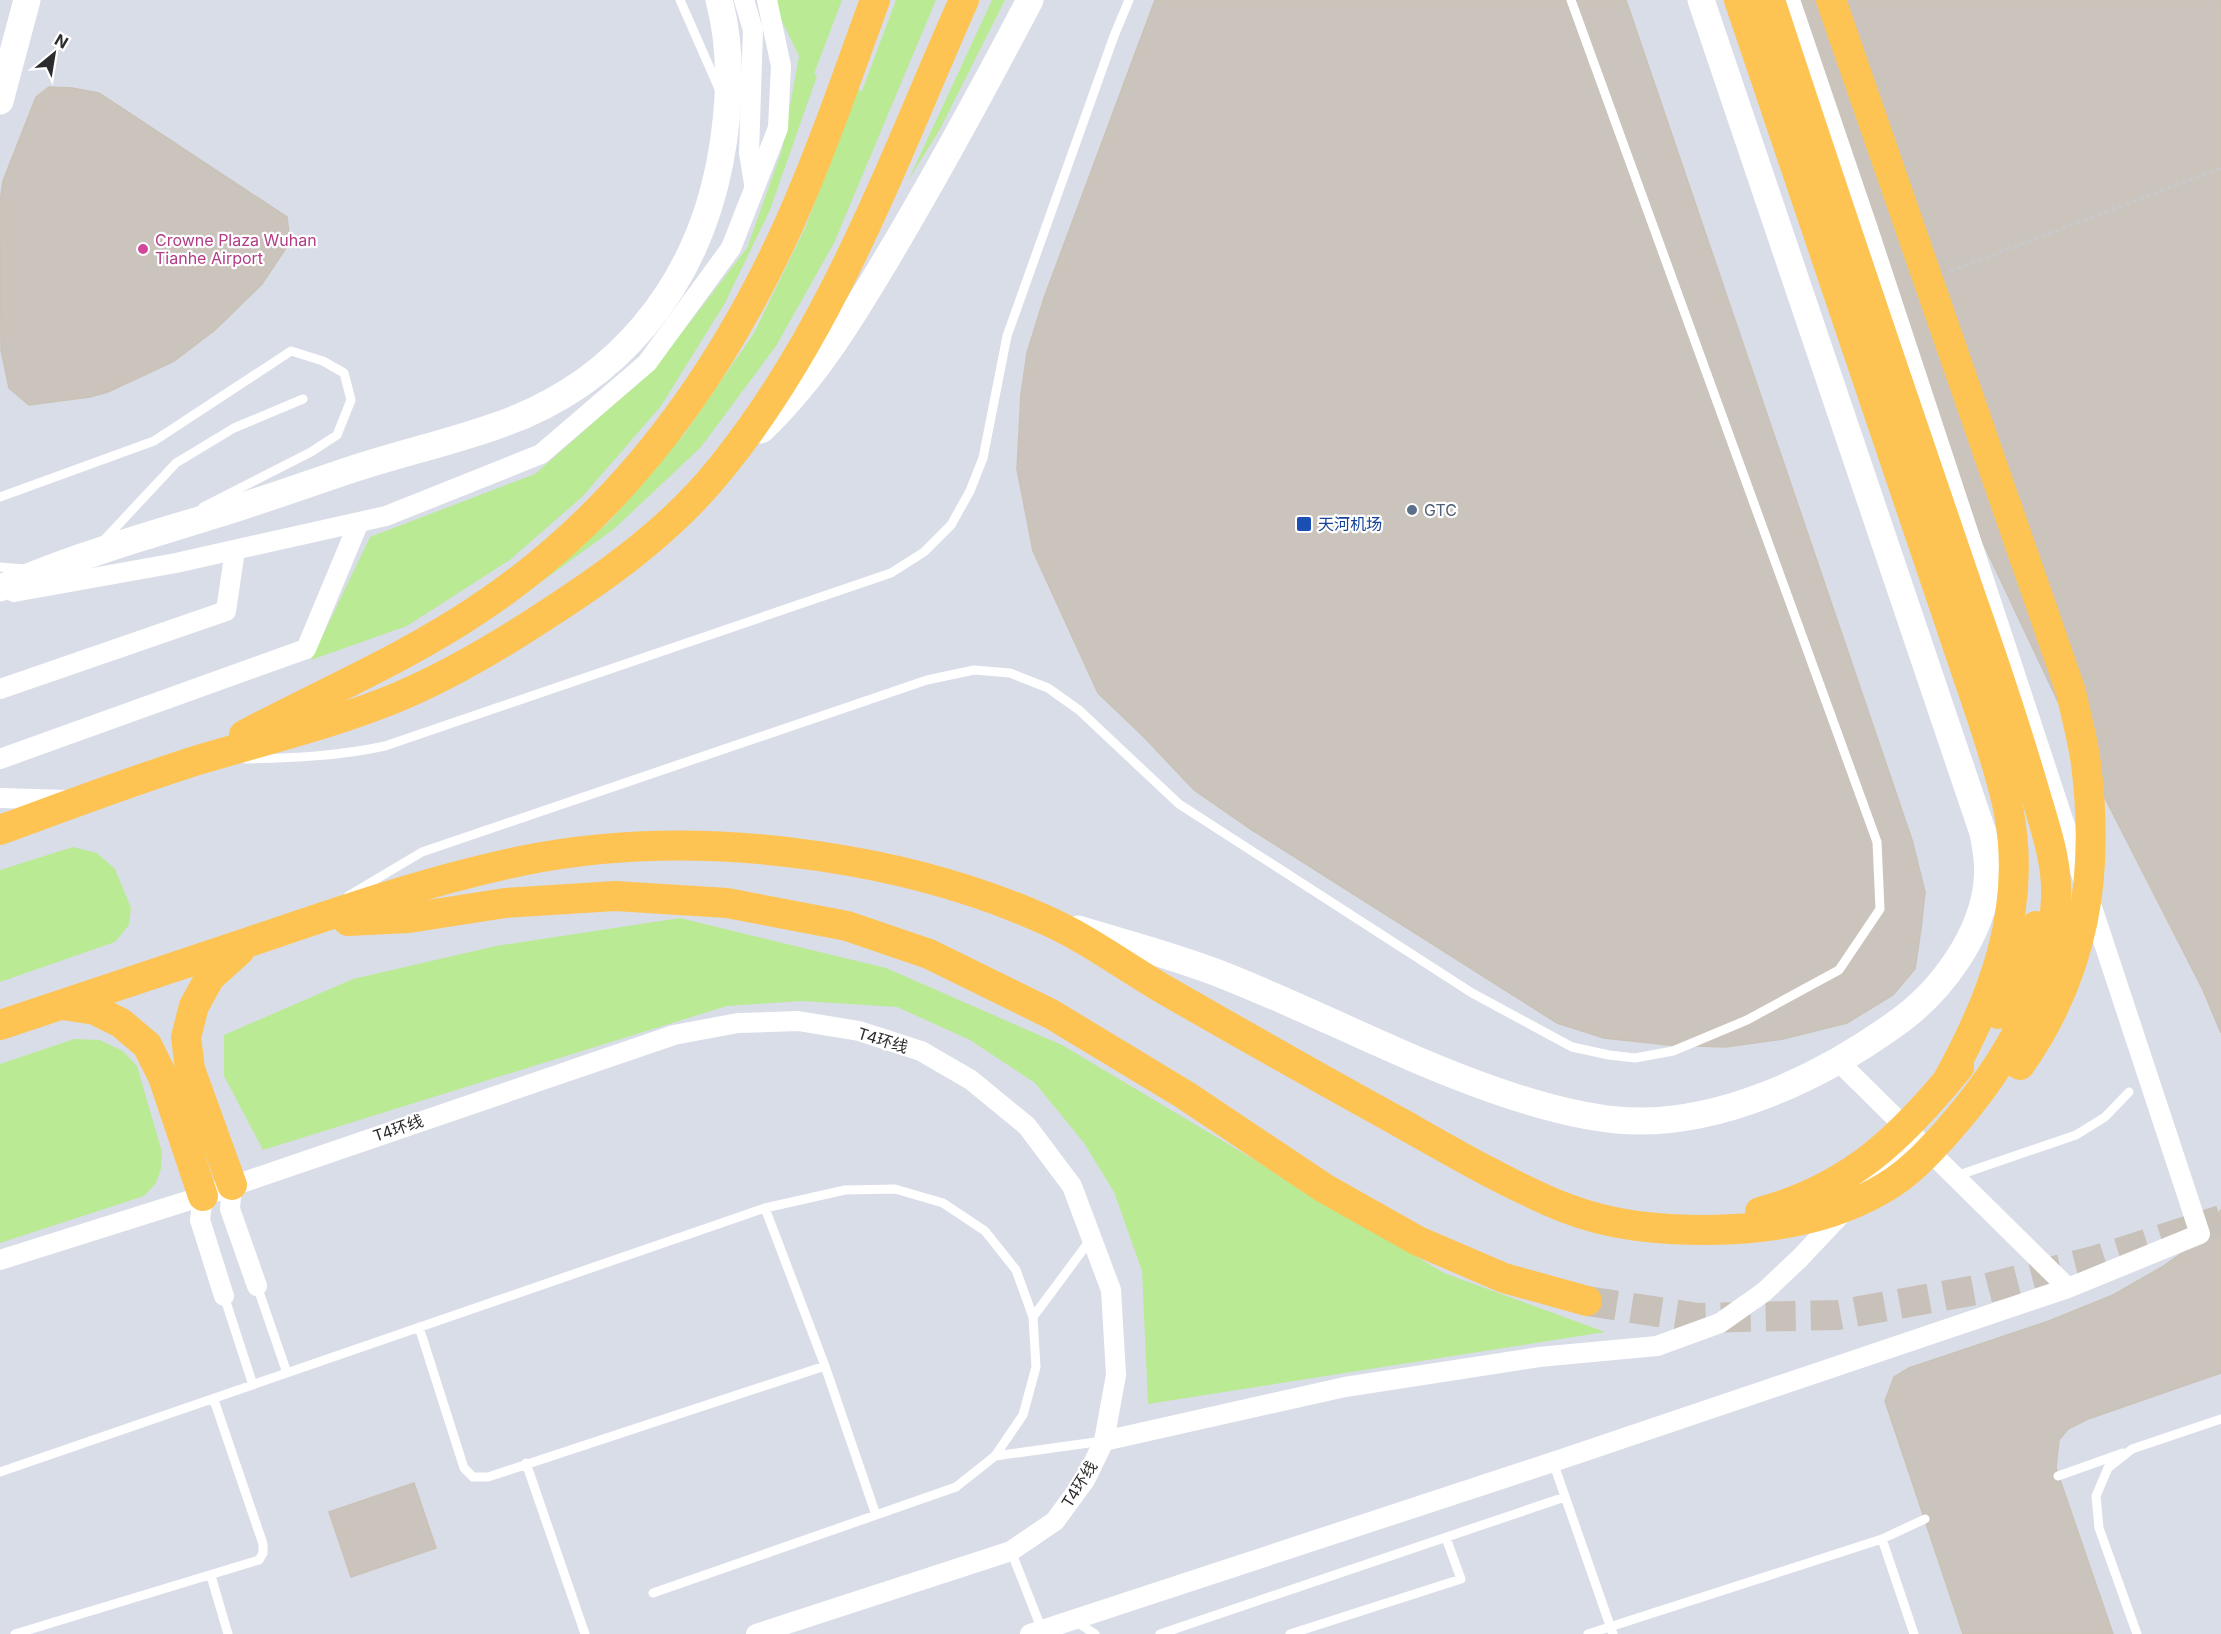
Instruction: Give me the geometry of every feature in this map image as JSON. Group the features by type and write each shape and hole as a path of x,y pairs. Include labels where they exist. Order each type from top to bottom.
{"main road":[{"path":"0,101 27,0"},
{"path":"0,588 92,553 364,465 497,426 537,410 596,374 622,351 666,297 683,269 701,230 717,180 727,107 729,62 719,0"},
{"path":"200,760 314,698 393,661 482,607 567,540 602,507 639,466 711,371 766,271 790,221 875,0"},
{"path":"0,830 200,760 310,729 397,698 456,670 518,634 636,552 678,515 721,468 767,424 817,367 844,327 954,144 1030,0"},
{"path":"0,1025 303,924 408,891 524,860 630,848 702,846 798,854 880,867 950,885 1051,921 1215,972 1469,1081 1523,1100 1572,1112 1618,1120 1661,1120 1706,1113 1754,1099 1797,1082 1838,1061 1911,1013 1948,974 1960,955 1983,905 1988,856 1983,833 1701,0"},
{"path":"1739,0 1983,721 2002,782 2009,816 2014,880 2006,944 1984,1008 1969,1042 1946,1083"},
{"path":"1770,0 1852,249 2009,707 2056,873 2053,930 2044,970 2032,1003 1993,1074 1960,1118 1915,1167"},
{"path":"1051,921 1163,989 1480,1167 1556,1205 1615,1224 1644,1228 1696,1230 1765,1228 1818,1217 1850,1206 1883,1189 1915,1167 1990,1100 2018,1068 2050,1017 2064,986 2084,922 2090,888 2091,855 2086,762 2071,692 1831,0"},
{"path":"721,468 761,413 795,360 837,284 900,149 963,2"},
{"path":"1696,1230 1795,1202 1831,1186 1864,1164 1892,1141 1946,1083 1991,1025 2021,970 2040,914 2045,886 2045,829"},
{"path":"303,924 409,918 505,903 615,896 727,903 848,926 929,954 1051,1014 1185,1095 1324,1188 1418,1241 1504,1278 1587,1301"},
{"path":"232,1185 190,1069 186,1037 194,1006 210,977 251,941"},
{"path":"60,1005 94,1010 121,1023 147,1045 163,1077 202,1196"}],"street":[{"path":"744,0 753,30 749,153 755,187"},
{"path":"0,594 176,563 386,516 541,454 647,363 731,249 778,128 781,66 767,0"},
{"path":"1036,1632 1553,1462 2068,1288 2200,1234 1868,229 1790,0"},
{"path":"0,759 306,649 359,522"},
{"path":"0,689 226,611 235,550"},
{"path":"0,798 82,801"},
{"name":"T4环线","path":"0,1260 202,1196 674,1035 738,1023 798,1021 859,1031 921,1051 971,1080 1027,1126 1072,1186 1111,1290 1116,1375 1104,1441 1085,1480 1055,1521 1011,1551 756,1634"},
{"path":"1838,1061 2068,1288"},
{"path":"1104,1441 1345,1387 1539,1357 1657,1346 1720,1323 1764,1293 1915,1136"},
{"path":"232,1185 230,1209 256,1286"},
{"path":"202,1196 200,1220 224,1296"}],"lane":[{"path":"680,0 727,107"},
{"path":"200,760 302,758 347,754 385,746 891,573 924,552 951,525 979,469 1007,336 1069,159 1129,0"},
{"path":"303,924 422,852 927,680 974,670 1010,673 1048,688 1079,710 1179,804 1472,993 1572,1047 1635,1058 1673,1051 1747,1020 1839,970 1881,909 1877,842 1571,0"},
{"path":"0,497 154,441 291,351 323,361 344,373 351,400 336,435 311,452 197,510 171,528"},
{"path":"92,553 176,463 234,428 303,399"},
{"path":"0,567 45,571"},
{"path":"1956,1176 2076,1135 2105,1118 2129,1092"},
{"path":"0,1472 765,1208 845,1190 895,1189 943,1203 985,1231 1016,1270 1033,1317 1036,1367 1023,1415 995,1456 956,1487 654,1593"},
{"path":"765,1208 825,1366 876,1515"},
{"path":"1033,1317 1091,1238"},
{"path":"256,1286 286,1373"},
{"path":"224,1296 253,1384"},
{"path":"419,1327 464,1468 473,1476 488,1477 825,1366"},
{"path":"15,1634 259,1560 263,1553 262,1544 214,1400"},
{"path":"2058,1476 2221,1419"},
{"path":"995,1456 1104,1441"},
{"path":"2132,1449 2108,1468 2096,1496 2099,1528 2137,1634"},
{"path":"1553,1462 1611,1630"},
{"path":"526,1463 585,1634"},
{"path":"1160,1634 1565,1497"},
{"path":"1588,1634 1611,1630 1882,1539 1924,1519"},
{"path":"1290,1634 1461,1579 1446,1538"},
{"path":"1882,1539 1914,1634"},
{"path":"1011,1551 1036,1632"},
{"path":"211,1576 228,1634"},
{"path":"1073,1620 1095,1634"}],"path":[{"path":"1950,271 2221,168"}],"shaded area":[{"path":"0,0 2221,0 2221,1634 0,1634"}],"green space":[{"path":"776,0 842,0 814,74 817,76 770,210 725,303 661,406 583,496 511,559 407,626 311,660 370,537 535,474 653,370 747,248 782,150 799,56 780,17"},
{"path":"896,0 936,0 834,243 776,346 701,447 614,529 512,603 609,522 685,433 754,333 805,228 858,90 862,91"},
{"path":"992,0 1005,0 940,129 908,181"},
{"path":"73,847 97,853 115,869 131,908 129,925 115,942 0,982 0,870"},
{"path":"680,918 886,968 1062,1045 1444,1273 1605,1332 1148,1404 1142,1271 1114,1192 1084,1143 1035,1083 970,1040 897,1007 801,1001 727,1006 263,1150 224,1076 224,1035 353,979 496,946"},
{"path":"74,1039 100,1040 123,1051 137,1066 162,1152 161,1169 156,1183 144,1196 0,1243 0,1064"}],"building":[{"name":"GTC","path":"1155,0 1626,0 1912,840 1925,892 1921,929 1915,969 1893,995 1847,1023 1783,1039 1725,1047 1668,1045 1604,1038 1557,1023 1252,830 1194,790 1098,693 1033,551 1017,469 1021,394 1027,353 1044,298"},
{"path":"1801,0 2221,0 2221,1033 2203,990 2088,765 1983,543 1819,75"},
{"name":"Crowne Plaza Wuhan Tianhe Airport","path":"49,87 99,93 287,217 290,242 262,284 215,330 174,361 108,392 90,397 29,405 9,388 1,350 0,202 3,181 36,97"},
{"path":"2221,1210 2221,1373 2088,1419 2068,1429 2059,1440 2056,1468 2113,1634 1963,1634 1885,1401 1894,1377 1909,1368 2049,1321 2113,1295 2162,1267 2196,1243"},
{"path":"414,1483 436,1548 351,1577 329,1512"}],"tunnel":[{"path":"1587,1301 1698,1318 1838,1315 1987,1288 2097,1260 2221,1220"}],"place":[{"name":"Crowne Plaza Wuhan Tianhe Airport","path":"143,249"},
{"name":"GTC","path":"1412,510"},
{"name":"天河机场","path":"1304,524"}]}
